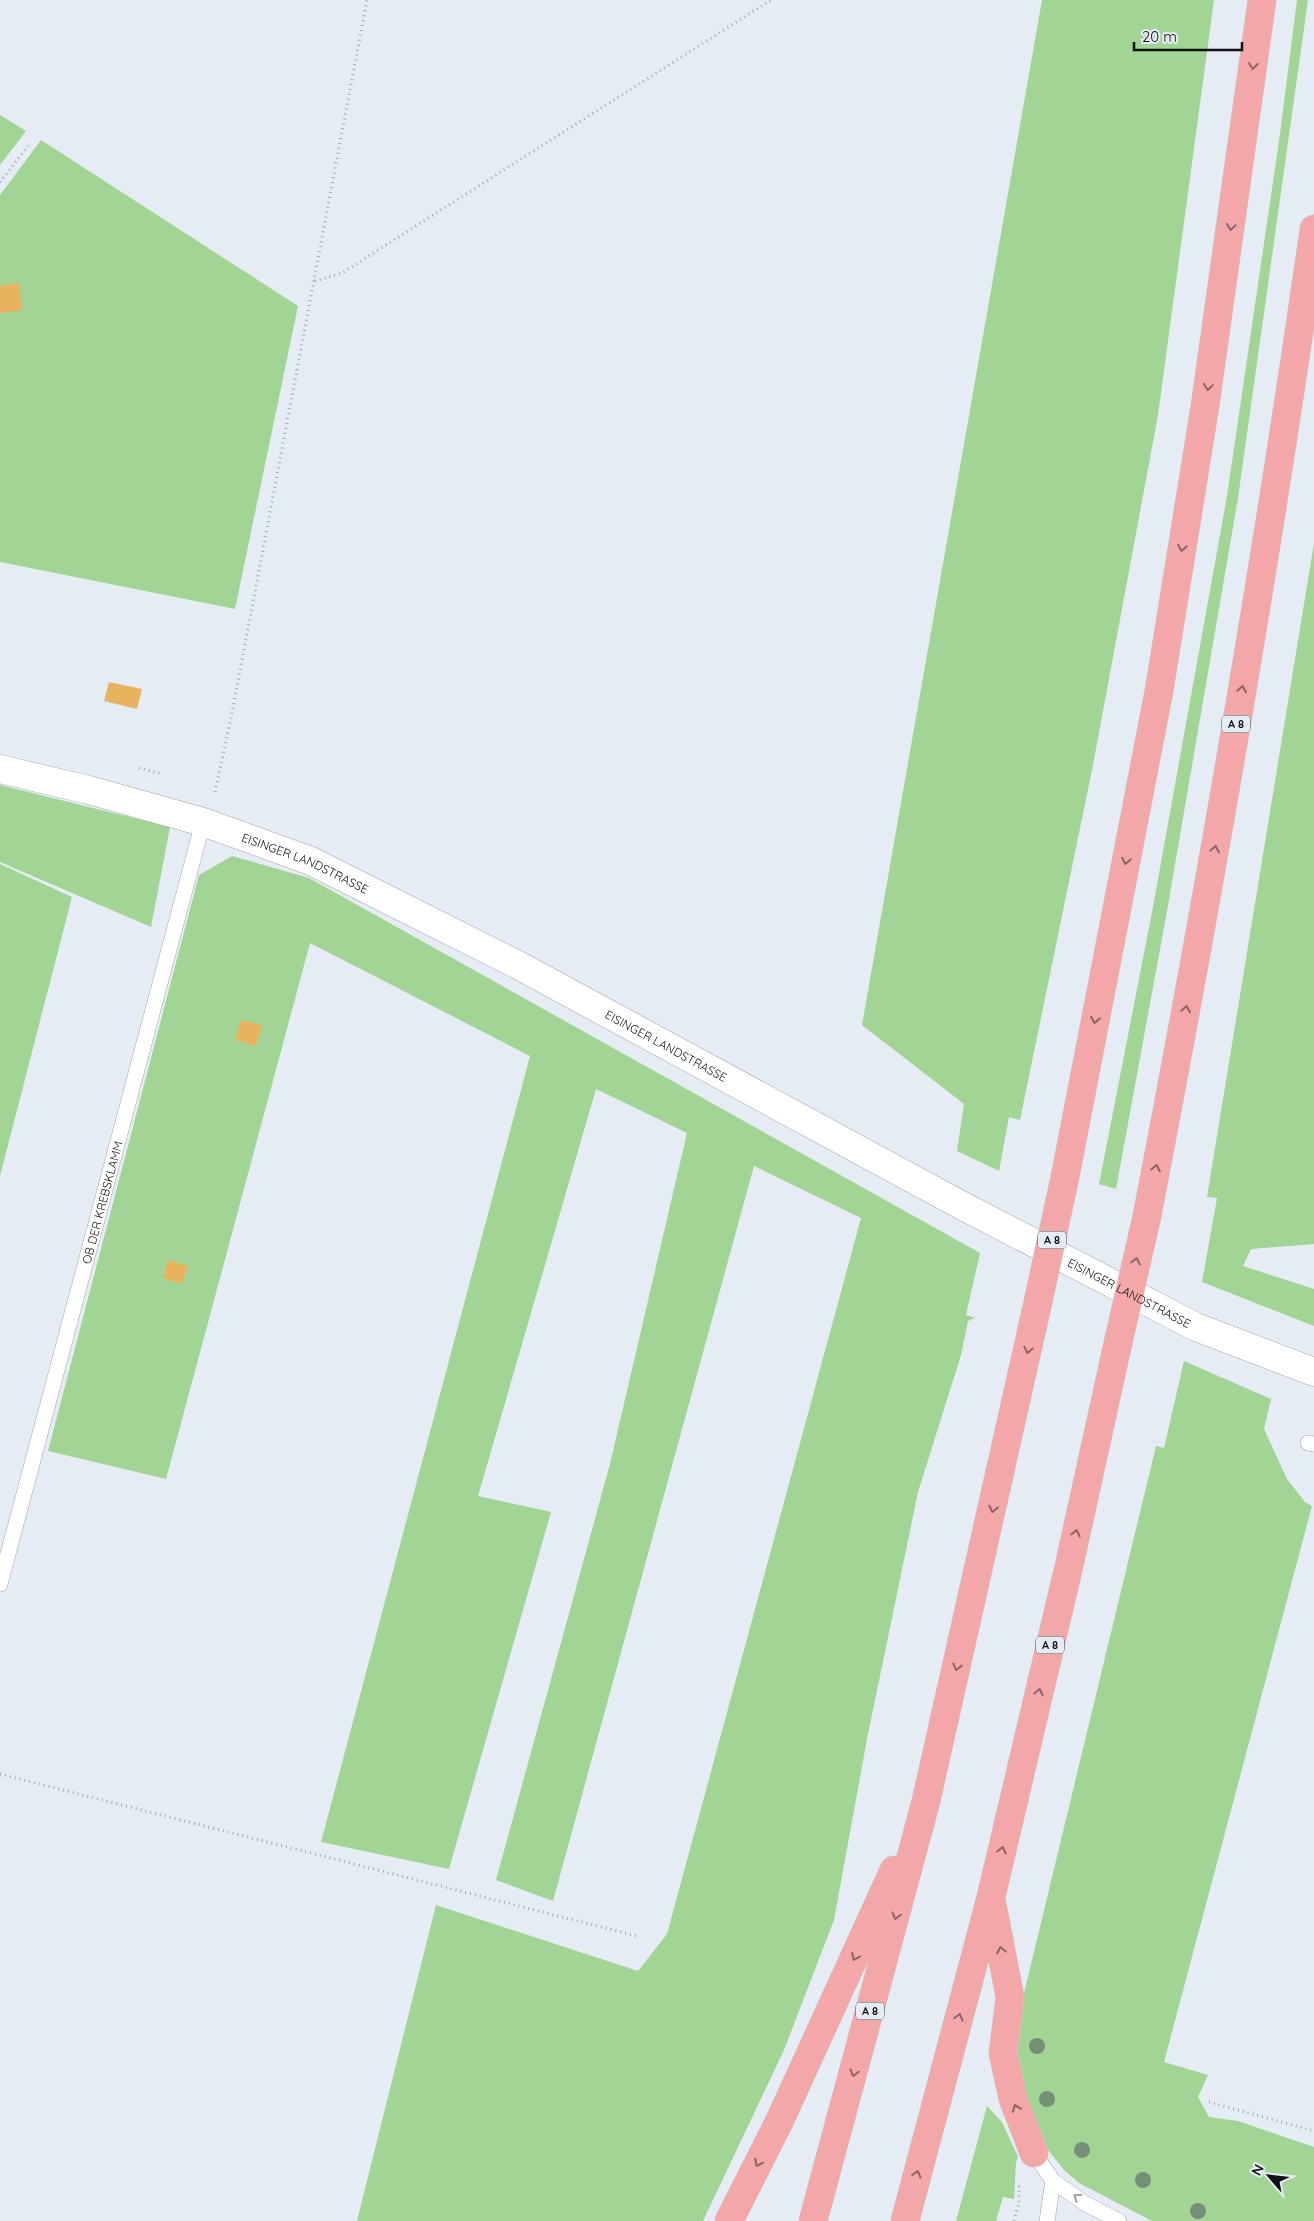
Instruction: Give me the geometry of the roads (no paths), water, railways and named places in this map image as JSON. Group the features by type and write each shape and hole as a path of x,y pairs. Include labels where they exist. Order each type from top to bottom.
{"highway":[{"name":"A 8","path":"813,2221 926,1801 1065,1177 1159,691 1205,406 1262,0"},
{"name":"A 8","path":"905,2221 991,1898 1147,1216 1209,882 1257,604 1293,381 1314,229"},
{"path":"729,2221 780,2120 926,1801"},
{"path":"991,1898 1010,1997 1003,2053 1013,2099 1034,2153"}],"main road":[{"name":"EISINGER LANDSTRASSE","path":"0,769 90,790 204,822 311,862 413,911 518,965 950,1200 1196,1327 1314,1372"}],"lane":[{"name":"OB DER KREBSKLAMM","path":"0,1584 204,822"},
{"path":"1034,2153 1052,2181 1086,2204 1119,2221"},
{"path":"1047,2221 1052,2181"}]}
